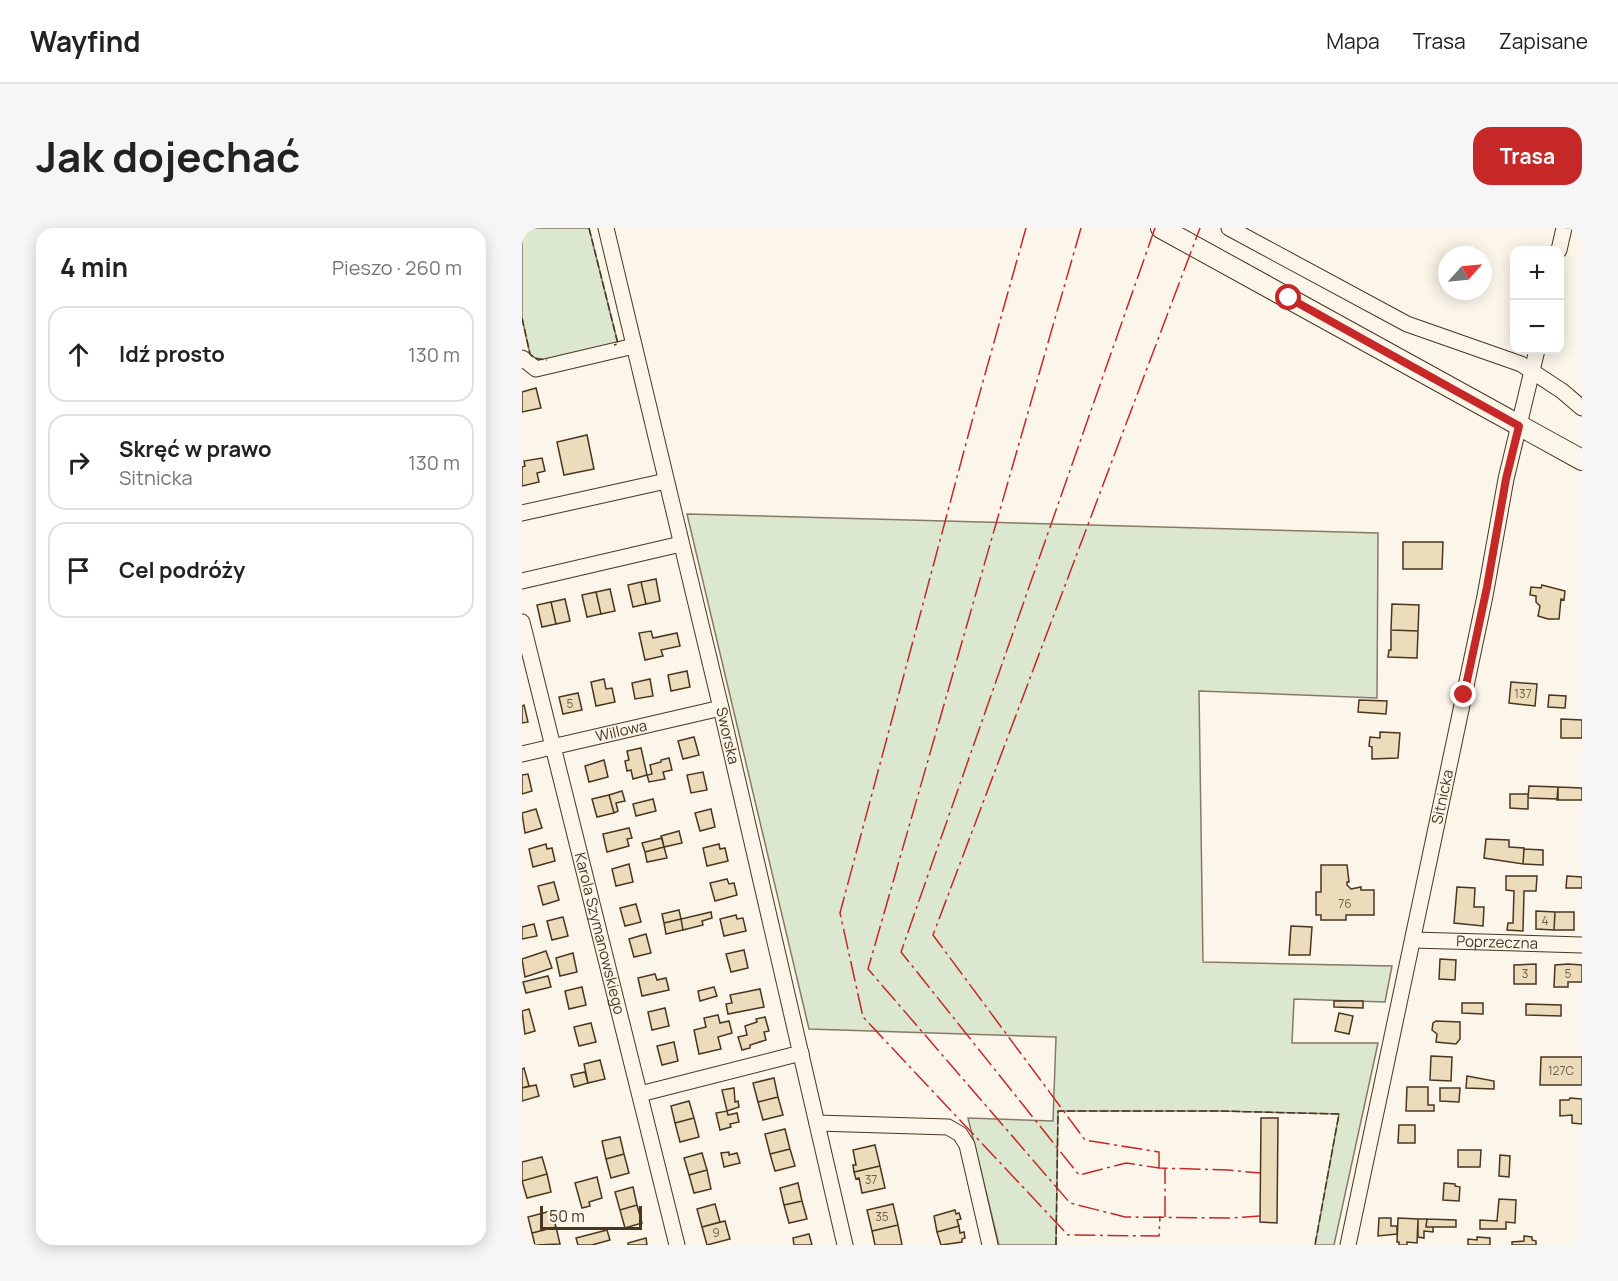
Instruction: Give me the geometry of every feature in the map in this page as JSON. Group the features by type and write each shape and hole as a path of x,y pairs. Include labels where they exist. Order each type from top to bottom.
{"main road":[{"path":"1161,228 1582,460"}],"street":[{"name":"Sworska","path":"606,228 721,708 845,1245"},
{"path":"1229,228 1407,324 1463,345 1510,359 1532,369 1582,408"},
{"path":"1560,246 1564,228"},
{"path":"522,358 536,369 634,346"},
{"name":"Sitnicka","path":"1348,1245 1485,596 1506,479 1536,354"},
{"path":"522,513 666,481"},
{"path":"522,581 681,544"},
{"name":"Karola Szymanowskiego","path":"522,622 677,1245"},
{"name":"Willowa","path":"522,754 721,708"},
{"name":"Poprzeczna","path":"1413,940 1582,945"},
{"path":"640,1094 801,1053"},
{"path":"817,1123 948,1127 960,1134 967,1146 990,1245"}],"green space":[{"path":"522,228 589,228 618,344 544,360 534,358 530,354 522,318"},
{"path":"687,514 1378,533 1377,698 1199,691 1203,962 1392,966 1385,1002 1294,999 1292,1043 1378,1043 1334,1245 1315,1245 1339,1114 1058,1111 1056,1245 999,1245 968,1118 1053,1121 1056,1037 809,1029"}],"building":[{"path":"536,388 541,408 522,412 522,392"},
{"path":"587,435 594,469 564,475 557,442"},
{"path":"542,458 545,471 537,473 539,482 522,486 524,461"},
{"path":"1403,542 1443,542 1442,569 1403,569"},
{"path":"656,579 660,601 646,604 641,582"},
{"path":"641,582 646,604 633,607 628,585"},
{"path":"1542,585 1565,591 1564,600 1561,599 1559,619 1538,616 1540,606 1536,602 1536,596 1530,595 1531,587 1541,588"},
{"path":"610,589 615,611 601,614 596,592"},
{"path":"596,592 601,614 587,617 582,595"},
{"path":"565,599 570,621 556,624 551,602"},
{"path":"551,602 556,624 542,627 537,605"},
{"path":"1392,604 1419,605 1418,631 1391,630"},
{"path":"1391,630 1418,631 1417,658 1388,657 1389,650 1391,650"},
{"path":"651,631 653,638 677,633 680,646 661,650 663,656 645,660 639,633"},
{"path":"687,671 690,687 671,691 668,675"},
{"path":"604,679 606,689 612,688 615,702 596,706 591,682"},
{"path":"650,679 653,696 635,699 632,683"},
{"path":"1511,682 1537,684 1535,706 1509,703"},
{"path":"578,693 582,710 563,714 559,697"},
{"path":"1549,695 1566,696 1565,708 1548,707"},
{"path":"1359,700 1387,701 1386,714 1358,712"},
{"path":"524,705 528,722 522,723 522,706"},
{"path":"1561,719 1582,720 1582,738 1561,738"},
{"path":"1380,732 1400,733 1398,758 1372,759 1372,747 1369,746 1370,737 1380,738"},
{"path":"694,737 699,755 683,759 678,741"},
{"path":"641,748 647,775 633,779 631,770 627,771 625,761 629,760 627,751"},
{"path":"669,758 672,770 663,772 665,779 649,782 647,775 652,774 650,765"},
{"path":"604,760 608,777 589,782 585,766"},
{"path":"703,772 707,790 691,793 687,775"},
{"path":"528,774 532,791 522,794 522,775"},
{"path":"1529,786 1558,787 1558,799 1528,798"},
{"path":"1558,787 1582,788 1582,800 1557,800"},
{"path":"622,791 625,801 616,803 618,811 614,813 609,795"},
{"path":"1510,794 1528,794 1528,809 1510,808"},
{"path":"609,795 614,813 597,817 592,799"},
{"path":"653,799 656,811 636,816 633,804"},
{"path":"536,809 542,828 525,833 522,813"},
{"path":"711,809 715,827 700,831 695,813"},
{"path":"629,828 632,838 627,839 629,846 607,852 603,834"},
{"path":"679,831 682,843 664,847 661,836"},
{"path":"662,838 664,847 645,852 642,843"},
{"path":"1486,839 1509,840 1509,847 1524,848 1523,864 1484,858"},
{"path":"546,844 547,849 552,848 555,861 533,867 529,849"},
{"path":"719,844 720,849 725,848 728,861 707,866 703,848"},
{"path":"664,847 667,858 647,862 645,852"},
{"path":"1524,849 1543,850 1543,865 1523,864"},
{"path":"629,864 633,882 616,886 612,869"},
{"path":"1321,865 1347,865 1349,882 1347,885 1351,889 1361,887 1361,890 1374,890 1374,915 1346,915 1346,920 1321,920 1321,915 1316,915 1316,892 1321,892"},
{"path":"1506,876 1537,876 1536,891 1524,891 1523,931 1507,930 1508,923 1513,923 1514,891 1506,890"},
{"path":"1567,876 1582,877 1582,888 1566,888"},
{"path":"727,879 729,884 734,883 737,895 715,901 710,883"},
{"path":"554,882 559,900 543,905 538,886"},
{"path":"1457,887 1475,888 1474,907 1484,907 1483,926 1454,923"},
{"path":"636,904 641,922 625,926 620,908"},
{"path":"679,910 681,919 664,923 662,914"},
{"path":"1536,911 1555,912 1554,930 1536,929"},
{"path":"711,912 712,918 702,921 703,925 683,930 681,919"},
{"path":"1555,912 1574,912 1574,930 1554,930"},
{"path":"736,915 737,919 743,918 746,931 724,936 720,919"},
{"path":"563,917 568,936 552,940 547,921"},
{"path":"681,919 683,930 666,934 664,923"},
{"path":"534,924 537,936 522,939 522,927"},
{"path":"1291,926 1312,927 1310,955 1289,955"},
{"path":"646,934 651,953 634,957 629,939"},
{"path":"744,950 748,968 731,972 726,954"},
{"path":"546,951 552,968 525,977 522,959"},
{"path":"573,953 577,972 560,976 556,958"},
{"path":"1440,959 1456,960 1455,980 1439,979"},
{"path":"1536,964 1536,984 1514,984 1514,965"},
{"path":"1555,965 1582,965 1582,982 1568,982 1568,987 1554,987"},
{"path":"655,974 657,980 666,978 669,990 642,996 638,978"},
{"path":"548,976 551,987 526,993 523,982"},
{"path":"582,987 586,1005 569,1009 565,991"},
{"path":"714,987 717,996 700,1001 698,991"},
{"path":"760,989 764,1007 728,1014 726,1004 732,1003 730,995"},
{"path":"1334,1001 1363,1001 1363,1008 1334,1007"},
{"path":"1462,1003 1483,1003 1483,1014 1462,1013"},
{"path":"1526,1004 1561,1005 1561,1016 1526,1015"},
{"path":"665,1008 669,1026 652,1030 648,1012"},
{"path":"529,1009 535,1031 525,1034 522,1011"},
{"path":"1339,1013 1353,1016 1349,1034 1335,1031"},
{"path":"718,1015 720,1023 729,1021 732,1033 718,1037 721,1049 699,1054 694,1030 706,1027 704,1018"},
{"path":"765,1017 769,1031 764,1032 766,1040 742,1050 738,1037 747,1035 745,1026 757,1022 756,1019"},
{"path":"1436,1021 1460,1022 1460,1039 1456,1044 1436,1042 1437,1034 1432,1030 1433,1023"},
{"path":"591,1023 596,1042 579,1046 574,1027"},
{"path":"674,1042 678,1061 662,1065 657,1046"},
{"path":"1431,1056 1452,1057 1451,1081 1430,1080"},
{"path":"1541,1057 1582,1057 1582,1085 1540,1085"},
{"path":"600,1060 605,1079 588,1083 584,1064"},
{"path":"524,1068 529,1086 522,1088 522,1069"},
{"path":"585,1072 588,1083 574,1087 571,1075"},
{"path":"1467,1076 1494,1081 1494,1089 1466,1088"},
{"path":"774,1078 778,1097 758,1102 753,1083"},
{"path":"536,1085 539,1096 522,1101 522,1088"},
{"path":"1407,1087 1428,1087 1428,1105 1434,1105 1434,1111 1406,1111"},
{"path":"734,1088 735,1102 738,1101 739,1107 727,1111 722,1090"},
{"path":"1440,1088 1460,1088 1459,1102 1440,1101"},
{"path":"778,1097 783,1115 763,1120 758,1102"},
{"path":"1582,1099 1582,1124 1572,1123 1572,1115 1560,1116 1560,1100"},
{"path":"689,1101 694,1118 675,1123 671,1106"},
{"path":"727,1111 728,1115 737,1113 739,1122 720,1130 716,1113"},
{"path":"694,1118 699,1137 680,1142 675,1123"},
{"path":"1261,1118 1278,1118 1277,1223 1260,1222"},
{"path":"1399,1125 1415,1125 1415,1143 1398,1143"},
{"path":"785,1129 790,1149 770,1154 765,1134"},
{"path":"620,1137 624,1154 606,1159 602,1141"},
{"path":"875,1145 880,1166 854,1172 853,1165 856,1165 853,1150"},
{"path":"790,1149 795,1166 775,1171 770,1154"},
{"path":"1458,1150 1481,1150 1480,1167 1458,1167"},
{"path":"729,1152 729,1155 737,1153 740,1163 724,1167 721,1153"},
{"path":"702,1153 707,1170 689,1175 684,1158"},
{"path":"624,1154 629,1173 611,1178 606,1159"},
{"path":"1500,1155 1510,1156 1509,1177 1499,1176"},
{"path":"542,1157 547,1174 522,1181 522,1162"},
{"path":"880,1166 885,1188 862,1193 859,1178 856,1179 854,1172"},
{"path":"707,1170 711,1189 694,1193 689,1175"},
{"path":"547,1174 551,1192 527,1198 522,1181"},
{"path":"597,1177 602,1198 589,1202 590,1206 582,1208 575,1183"},
{"path":"798,1183 802,1201 784,1205 780,1188"},
{"path":"1444,1183 1460,1187 1459,1201 1443,1200"},
{"path":"633,1187 637,1205 620,1210 615,1192"},
{"path":"1499,1199 1516,1200 1515,1223 1506,1222 1506,1229 1480,1229 1480,1220 1497,1221"},
{"path":"802,1201 807,1219 789,1223 784,1205"},
{"path":"715,1204 720,1222 702,1227 697,1209"},
{"path":"893,1204 898,1225 872,1231 867,1210"},
{"path":"637,1205 642,1223 625,1228 620,1210"},
{"path":"955,1210 961,1219 957,1220 959,1226 937,1232 934,1216"},
{"path":"551,1211 556,1227 532,1233 528,1217"},
{"path":"1379,1218 1391,1218 1391,1226 1397,1226 1397,1234 1378,1236"},
{"path":"1398,1218 1418,1219 1417,1243 1407,1242 1407,1245 1399,1245 1397,1242"},
{"path":"1418,1219 1427,1219 1426,1227 1433,1227 1433,1232 1424,1231 1424,1238 1418,1237"},
{"path":"1427,1219 1456,1220 1456,1227 1426,1227"},
{"path":"725,1221 730,1239 707,1245 702,1227"},
{"path":"898,1225 902,1245 875,1245 872,1231"},
{"path":"959,1226 960,1233 964,1232 965,1238 962,1242 941,1245 937,1232"},
{"path":"556,1227 560,1244 535,1245 532,1233"},
{"path":"607,1230 610,1240 592,1245 578,1245 576,1238"},
{"path":"809,1234 812,1245 794,1245 793,1238"},
{"path":"1524,1236 1532,1237 1536,1245 1512,1245 1512,1242 1524,1241"},
{"path":"1477,1237 1490,1238 1490,1245 1468,1245 1468,1239 1477,1240"},
{"path":"646,1238 647,1245 628,1245 628,1243"}],"fence":[{"path":"589,228 618,344 614,345"},
{"path":"522,318 530,354 534,358 547,360"},
{"path":"1056,1245 1058,1111 1339,1114 1315,1245"}],"power":[{"path":"1026,228 840,913 863,1017 1068,1235 1159,1236 1160,1216"},
{"path":"1081,228 868,969 1070,1203 1125,1217 1260,1216"},
{"path":"1155,228 901,952 1079,1175 1126,1163 1159,1168 1260,1173"},
{"path":"1159,1168 1159,1152 1085,1140 933,935 1200,228"},
{"path":"1165,1168 1165,1217"}],"route":[{"path":"1289,298 1519,426 1510,458 1487,587 1464,695"}]}
